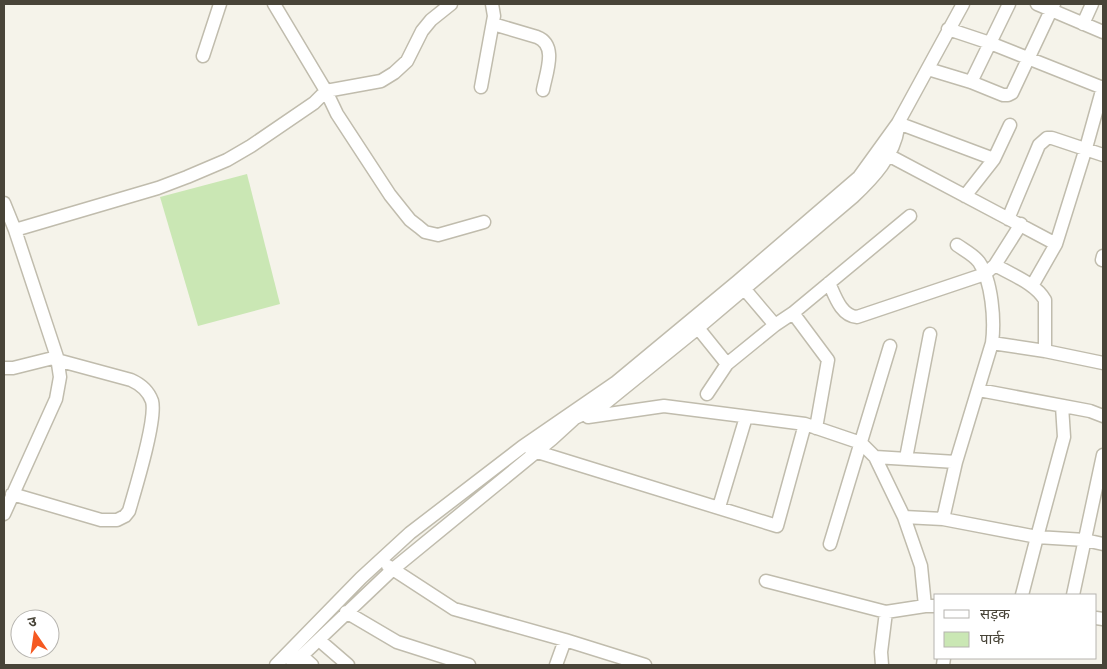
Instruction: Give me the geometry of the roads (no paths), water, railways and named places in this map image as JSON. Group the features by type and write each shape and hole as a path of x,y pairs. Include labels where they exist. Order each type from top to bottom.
{"street":[{"path":"203,56 220,4"},
{"path":"274,4 326,91 337,114 390,196 410,220 425,232 438,234 484,222"},
{"path":"15,230 158,188 226,160 251,146 314,103 326,91 381,81 394,73 407,61 422,31 431,20 451,4"},
{"path":"481,87 493,24 492,4"},
{"path":"863,180 898,122 963,4"},
{"path":"971,82 1009,4"},
{"path":"1037,4 1052,7 1083,24 1103,32"},
{"path":"1083,24 1092,4"},
{"path":"928,69 971,82 1003,95 1008,95 1012,93 1052,7"},
{"path":"493,24 542,39 550,54 543,90"},
{"path":"948,29 990,43 1103,88 1056,244 1035,288"},
{"path":"292,665 392,570 552,439 573,416 603,405 698,328 815,213 863,180 888,154 896,140 898,122"},
{"path":"898,122 994,159"},
{"path":"965,196 994,159 1010,125"},
{"path":"1008,218 1043,140 1052,138 1103,155"},
{"path":"888,154 1056,244"},
{"path":"4,203 15,230 57,358 60,377 56,399 4,511"},
{"path":"707,394 727,364 829,284 910,216"},
{"path":"829,284 844,312 849,317 857,317 990,269 1021,224"},
{"path":"957,245 990,269 1035,288 1045,300 1045,351"},
{"path":"943,519 956,462 992,343 994,327 990,269"},
{"path":"742,285 775,325"},
{"path":"276,665 380,560 410,533 522,447 573,416 742,285"},
{"path":"522,447 777,526 810,426 828,360 793,313"},
{"path":"698,328 727,364"},
{"path":"906,458 930,334"},
{"path":"992,343 1045,351 1103,363"},
{"path":"830,544 890,346"},
{"path":"4,368 13,368 57,358 131,380 141,385 148,393 152,402 152,421 129,511 125,516 117,520 101,520 12,494"},
{"path":"979,390 1090,411 1103,416"},
{"path":"573,416 664,406 810,426 860,443 875,457 904,517 920,566 930,606 886,612 766,580"},
{"path":"1022,594 1064,437 1062,406"},
{"path":"719,508 746,417"},
{"path":"1073,594 1103,455"},
{"path":"875,457 956,462"},
{"path":"904,517 943,519 1037,537 1085,540 1103,544"},
{"path":"380,560 392,570 454,609 645,665"},
{"path":"346,612 397,642 469,665"},
{"path":"882,665 881,652 886,612"},
{"path":"318,640 348,665"},
{"path":"556,665 564,640"},
{"path":"302,656 312,665"}]}
